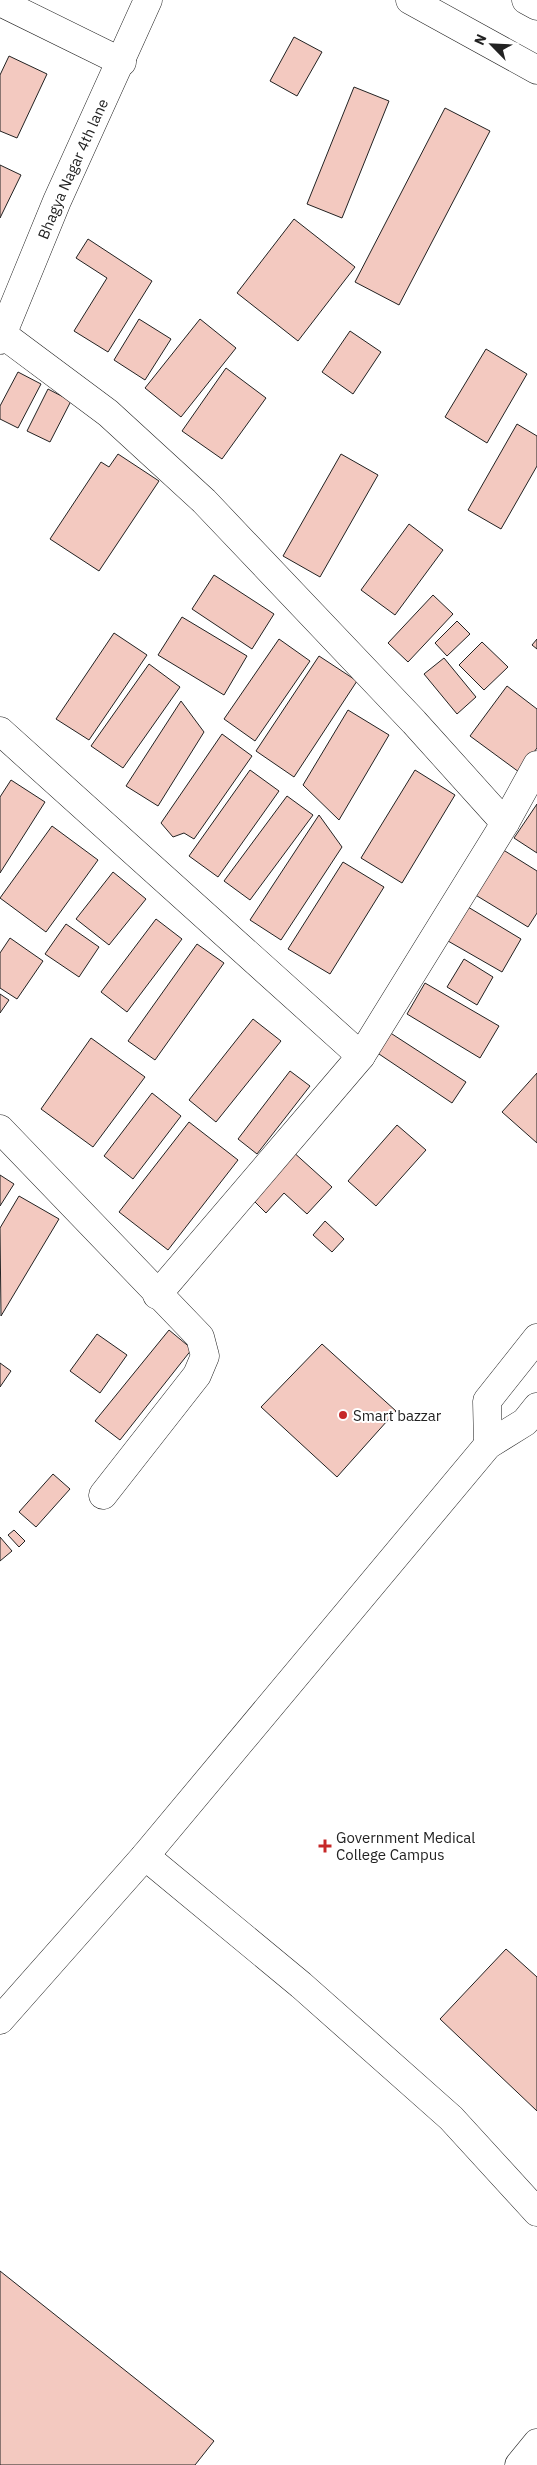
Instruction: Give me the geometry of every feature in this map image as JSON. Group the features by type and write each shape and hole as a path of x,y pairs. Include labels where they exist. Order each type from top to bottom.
{"street":[{"name":"Bhagya Nagar 4th lane","path":"1,337 57,201 122,62 148,0"},
{"path":"410,0 537,70"},
{"path":"526,0 537,6"},
{"path":"0,2 122,62"},
{"path":"1,337 108,413 204,501 414,722 505,823"},
{"path":"0,731 361,1056"},
{"path":"157,1295 361,1056 505,823 537,765"},
{"path":"0,1129 157,1295 200,1337 205,1356 197,1375 103,1494"},
{"path":"488,1445 487,1401 537,1338"},
{"path":"0,2020 145,1856 488,1445 525,1422 537,1407"},
{"path":"145,1856 301,1985 451,2118 537,2212"},
{"path":"519,2465 537,2443"}],"building":[{"path":"294,37 322,52 297,96 270,81"},
{"path":"9,56 47,74 17,138 0,131 0,75"},
{"path":"354,87 389,101 342,218 307,204"},
{"path":"445,108 490,131 399,305 355,282"},
{"path":"0,165 21,175 0,218"},
{"path":"294,219 355,267 298,341 237,293"},
{"path":"88,239 152,281 108,352 74,331 107,278 76,258"},
{"path":"139,319 171,339 145,380 114,360"},
{"path":"200,319 236,348 181,417 145,388"},
{"path":"350,331 381,352 353,394 322,372"},
{"path":"486,349 527,374 487,443 445,417"},
{"path":"226,368 266,398 222,459 182,431"},
{"path":"18,372 41,384 18,428 0,419 0,406"},
{"path":"48,389 71,401 50,442 27,431"},
{"path":"517,424 537,436 537,466 501,529 468,510"},
{"path":"118,454 159,481 99,571 50,539 101,462 109,467"},
{"path":"341,454 378,475 320,577 283,556"},
{"path":"409,524 443,550 395,615 361,590"},
{"path":"214,575 274,614 252,649 192,609"},
{"path":"433,595 453,614 408,662 388,643"},
{"path":"182,617 247,656 224,695 158,655"},
{"path":"457,621 470,634 447,656 435,643"},
{"path":"114,633 147,655 89,740 56,719"},
{"path":"279,639 310,661 255,741 224,719"},
{"path":"537,639 537,649 532,645"},
{"path":"482,642 508,667 484,690 459,665"},
{"path":"319,656 357,681 294,777 256,751"},
{"path":"444,658 476,697 457,714 424,674"},
{"path":"149,664 180,687 123,768 91,746"},
{"path":"507,686 537,709 537,748 519,772 470,736"},
{"path":"181,701 204,732 158,806 126,786"},
{"path":"348,710 389,735 339,820 303,785"},
{"path":"222,734 252,756 194,839 184,833 173,837 161,823"},
{"path":"250,770 279,791 218,877 189,856"},
{"path":"415,770 455,795 402,883 361,858"},
{"path":"11,780 45,802 0,873 0,797"},
{"path":"287,796 313,815 250,900 224,881"},
{"path":"537,804 537,853 514,838"},
{"path":"319,815 342,847 281,940 250,920"},
{"path":"52,826 98,860 46,932 0,898"},
{"path":"497,846 537,871 537,913 528,927 469,891"},
{"path":"343,862 384,887 330,974 288,949"},
{"path":"113,872 146,899 109,945 76,919"},
{"path":"468,907 521,939 502,972 448,941"},
{"path":"156,919 182,939 127,1012 101,992"},
{"path":"66,924 99,947 79,977 45,954"},
{"path":"10,938 43,961 17,999 0,988 0,953"},
{"path":"197,944 224,963 155,1060 128,1041"},
{"path":"464,959 493,977 477,1005 447,987"},
{"path":"425,983 499,1026 480,1058 407,1014"},
{"path":"0,994 9,1000 0,1013"},
{"path":"253,1019 281,1041 216,1122 189,1100"},
{"path":"389,1032 466,1082 452,1103 376,1052"},
{"path":"91,1038 145,1077 93,1147 41,1109"},
{"path":"290,1071 310,1086 257,1154 238,1139"},
{"path":"537,1073 537,1143 502,1112"},
{"path":"152,1093 181,1116 133,1179 104,1156"},
{"path":"189,1122 238,1160 168,1250 119,1212"},
{"path":"397,1125 426,1150 376,1206 348,1181"},
{"path":"291,1150 332,1187 307,1214 284,1193 266,1213 249,1196"},
{"path":"0,1175 14,1184 0,1206"},
{"path":"19,1196 59,1219 1,1316 0,1228"},
{"path":"325,1221 344,1239 332,1252 313,1235"},
{"path":"169,1330 192,1349 120,1440 95,1421"},
{"path":"97,1334 127,1355 100,1393 70,1371"},
{"path":"322,1344 396,1411 337,1477 261,1407"},
{"path":"0,1363 11,1371 0,1387"},
{"path":"53,1474 70,1489 36,1527 19,1512"},
{"path":"14,1530 25,1541 19,1547 8,1535"},
{"path":"0,1537 12,1551 0,1561"},
{"path":"506,1949 537,1977 537,2111 440,2019"},
{"path":"0,2271 214,2441 195,2465 0,2465"}],"place":[{"name":"Smart bazzar","path":"343,1415"},
{"name":"Government Medical College Campus","path":"325,1846"}]}
